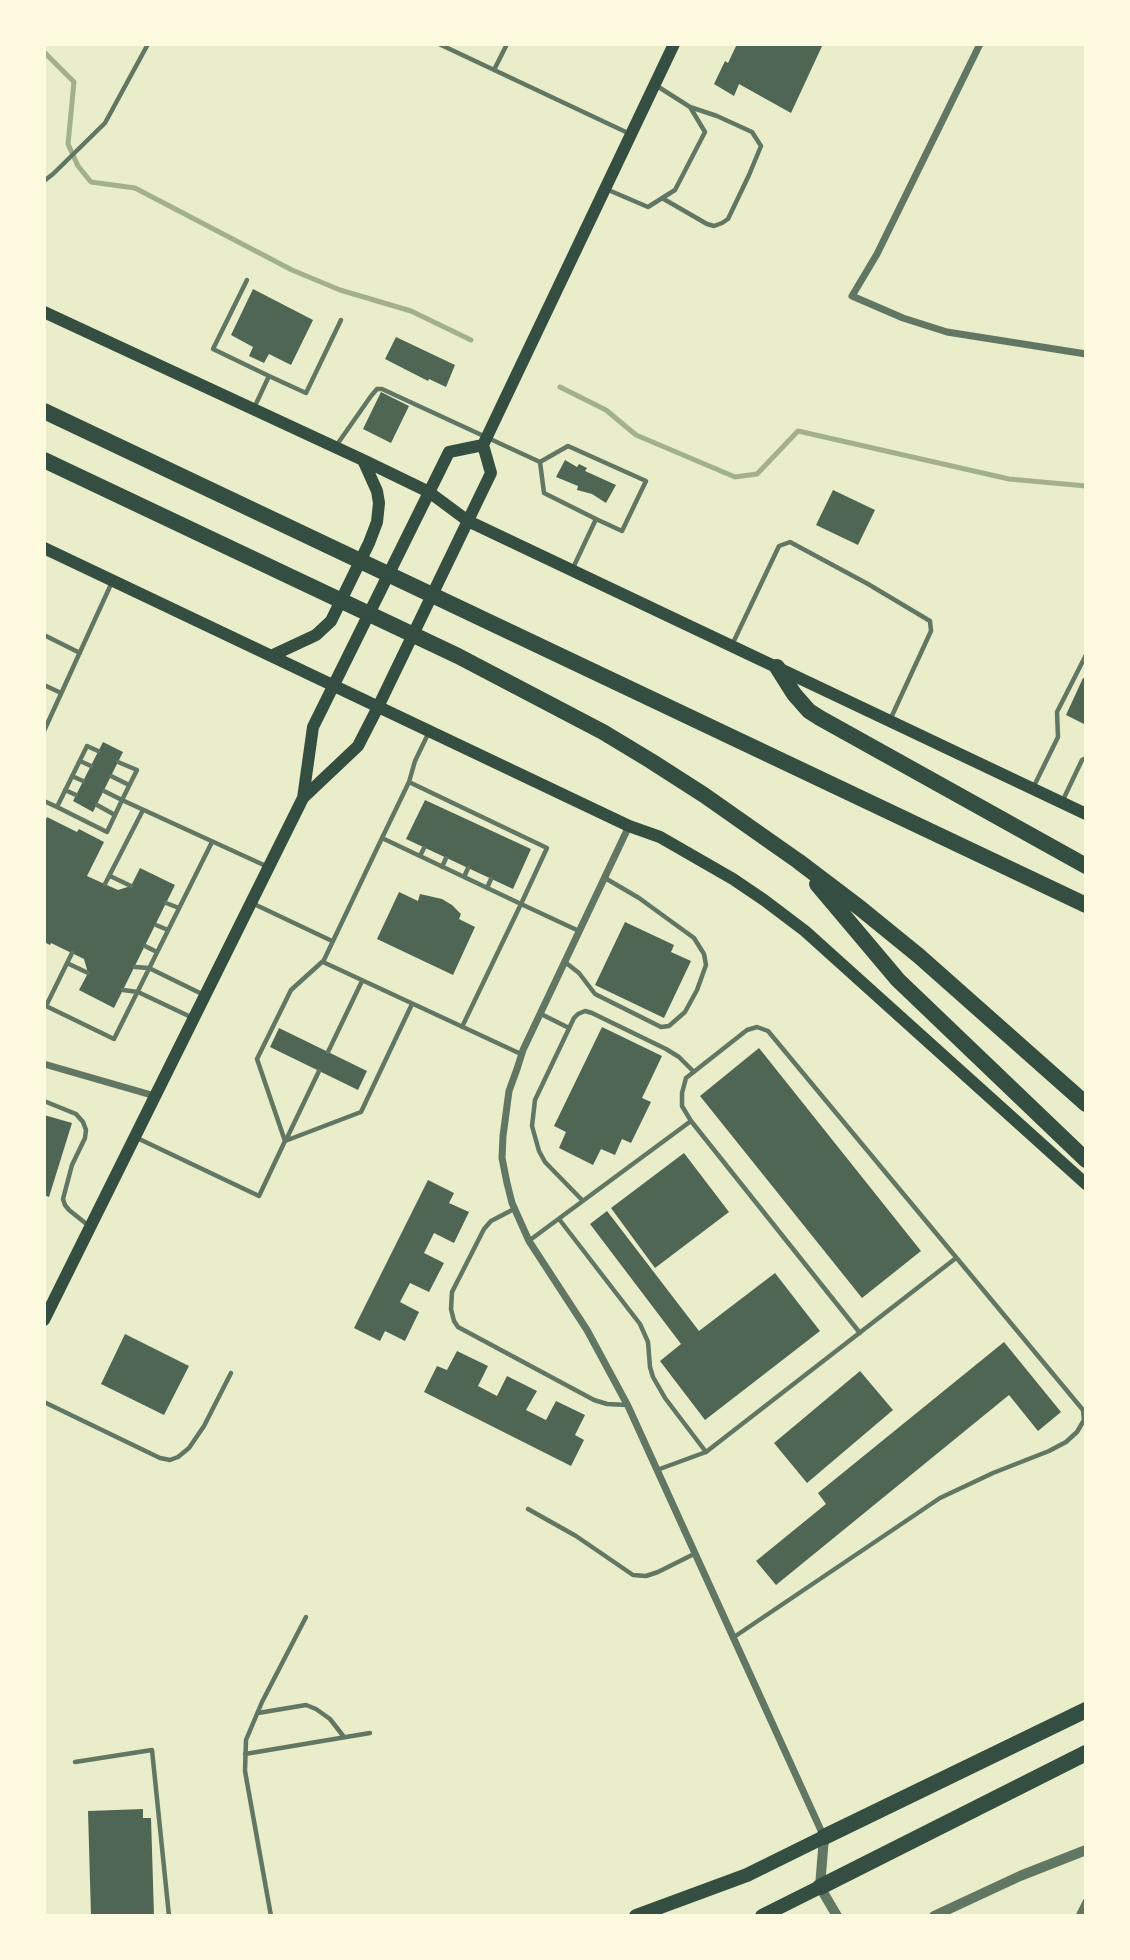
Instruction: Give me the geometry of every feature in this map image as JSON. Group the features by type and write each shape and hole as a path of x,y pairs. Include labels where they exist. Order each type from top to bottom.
{"highway":[{"path":"44,411 1086,905"},
{"path":"44,460 457,656 603,732 651,761 798,861 860,908 919,956 1086,1104"},
{"path":"777,667 794,694 809,711 1086,866"},
{"path":"798,861 898,979 1086,1160"},
{"path":"824,1837 1086,1710"},
{"path":"820,1886 1086,1753"}],"main road":[{"path":"303,798 358,746 378,707 491,472 485,442 674,44"},
{"path":"44,312 363,460 429,492 468,521 1086,814"},
{"path":"44,1320 303,798 313,727 449,452 485,442"},
{"path":"271,656 316,635 331,621 369,543 377,522 379,503 377,491 363,460"},
{"path":"44,548 696,856 775,908 815,940 1086,1184"},
{"path":"636,1916 747,1875 824,1837"},
{"path":"762,1916 820,1886"}],"street":[{"path":"980,44 877,254 852,296 903,318 947,332 1086,354"},
{"path":"629,826 522,1055 509,1091 502,1158 514,1209 529,1241 587,1330 628,1405 824,1837 820,1886 837,1916"},
{"path":"44,1064 155,1096"},
{"path":"934,1916 1020,1876 1086,1850"},
{"path":"1079,1916 1086,1902"}],"lane":[{"path":"44,181 105,123 148,44"},
{"path":"439,44 447,45 631,134"},
{"path":"494,70 507,44"},
{"path":"654,85 690,107 752,131 761,146 728,219 722,223 714,226 707,224 662,198"},
{"path":"605,188 648,207 675,190 705,132 690,107"},
{"path":"247,280 213,349 306,393 341,320"},
{"path":"254,409 269,376"},
{"path":"335,447 377,389 382,389 485,442 540,462 568,446 646,481 622,531 544,493 540,462"},
{"path":"572,570 596,519"},
{"path":"731,646 779,546 790,542 930,621 931,631 890,721"},
{"path":"44,731 113,581"},
{"path":"44,635 80,653"},
{"path":"1032,789 1058,737 1057,712 1086,656"},
{"path":"44,685 61,693"},
{"path":"285,1141 257,1059 291,990 323,962 430,732"},
{"path":"57,807 87,746 98,751"},
{"path":"1062,803 1082,760 1086,758"},
{"path":"79,761 91,766"},
{"path":"44,801 107,832 137,770 118,762"},
{"path":"72,776 83,781"},
{"path":"111,776 130,785"},
{"path":"409,782 547,848 462,1027"},
{"path":"65,790 76,795"},
{"path":"104,791 269,868"},
{"path":"443,808 447,800"},
{"path":"97,805 115,815"},
{"path":"105,884 143,810"},
{"path":"465,818 469,810"},
{"path":"487,828 491,821"},
{"path":"510,839 514,832"},
{"path":"382,838 580,932"},
{"path":"72,953 45,1005 114,1039 212,842"},
{"path":"420,856 424,848"},
{"path":"442,867 446,858"},
{"path":"464,877 468,868"},
{"path":"110,876 131,886"},
{"path":"565,962 579,973 595,995 661,1027 669,1026 685,1012 697,990 706,965 704,954 694,938 639,898 605,878"},
{"path":"487,888 491,879"},
{"path":"166,903 179,908"},
{"path":"251,903 332,941"},
{"path":"156,925 168,930"},
{"path":"145,946 157,952"},
{"path":"323,962 522,1055"},
{"path":"67,963 88,973"},
{"path":"135,967 149,968 205,995"},
{"path":"328,1052 362,981"},
{"path":"123,990 138,992 194,1019"},
{"path":"285,1141 361,1112 412,1004"},
{"path":"583,1201 545,1162 532,1126 535,1100 578,1014 585,1011 592,1013 666,1049 694,1072"},
{"path":"541,1014 569,1028"},
{"path":"733,1637 940,1498 1066,1442 1077,1432 1084,1420 1083,1410 768,1031 757,1027 747,1030 686,1078 681,1106 860,1333"},
{"path":"135,1137 259,1196 319,1071"},
{"path":"44,1101 76,1114 86,1130 72,1165 63,1199 69,1210 90,1227"},
{"path":"529,1241 691,1121"},
{"path":"514,1209 491,1221 484,1229 452,1292 451,1309 454,1321 458,1327 594,1400 628,1405"},
{"path":"559,1219 640,1325 648,1342 653,1377 706,1452"},
{"path":"657,1470 706,1452 956,1258"},
{"path":"44,1402 160,1458 170,1460 189,1448 204,1426 231,1373"},
{"path":"528,1509 576,1536 633,1575 646,1576 658,1572 695,1553"},
{"path":"271,1916 245,1771 246,1740 306,1617"},
{"path":"257,1713 306,1705 330,1719 344,1737"},
{"path":"245,1754 370,1732"},
{"path":"75,1762 152,1750 169,1916"}],"building":[{"path":"737,44 823,44 791,113 739,84 734,96 714,84"},
{"path":"253,289 313,320 291,365 269,354 264,363 249,356 253,347 231,335"},
{"path":"396,337 455,365 446,387 385,359"},
{"path":"381,392 409,406 391,443 363,429"},
{"path":"565,460 577,467 579,464 587,468 585,471 616,485 606,503 592,494 577,490 578,486 556,477"},
{"path":"833,490 875,510 858,545 816,525"},
{"path":"1083,678 1086,679 1086,725 1066,715"},
{"path":"103,742 123,752 93,812 73,801"},
{"path":"425,800 531,849 513,889 406,839"},
{"path":"47,817 104,842 87,876 118,890 131,886 140,868 175,885 114,1008 79,990 88,973 84,959 44,942 44,824"},
{"path":"399,892 418,901 420,894 442,899 461,914 459,919 475,927 453,975 377,939"},
{"path":"625,922 674,945 671,952 691,961 664,1018 595,985"},
{"path":"602,1027 662,1056 642,1098 651,1102 631,1143 622,1139 615,1155 601,1149 593,1165 559,1148 566,1132 554,1126"},
{"path":"279,1028 367,1071 358,1090 270,1047"},
{"path":"759,1048 921,1251 862,1298 700,1096"},
{"path":"44,1115 72,1123 49,1197 44,1195"},
{"path":"684,1153 729,1212 655,1268 611,1208"},
{"path":"428,1180 454,1193 449,1203 469,1212 454,1243 434,1233 424,1253 444,1263 429,1292 410,1283 400,1302 419,1312 405,1341 385,1331 380,1341 354,1328"},
{"path":"607,1211 699,1331 775,1273 820,1331 705,1420 660,1361 681,1344 590,1224"},
{"path":"125,1334 189,1366 164,1415 101,1384"},
{"path":"1004,1342 1061,1412 1038,1431 1009,1395 776,1585 756,1561 826,1504 818,1493"},
{"path":"457,1351 488,1366 478,1386 497,1396 507,1376 537,1391 526,1410 546,1420 556,1401 585,1415 575,1435 584,1440 571,1466 424,1392 437,1366 447,1370"},
{"path":"860,1371 893,1410 807,1483 774,1443"},
{"path":"143,1809 143,1818 151,1818 154,1916 91,1916 88,1811"}],"waterway":[{"path":"44,52 74,82 68,144 78,166 91,182 135,188 292,270 340,290 411,311 471,340"},
{"path":"560,387 606,410 636,435 735,477 757,474 798,431 1009,479 1086,486"}]}
